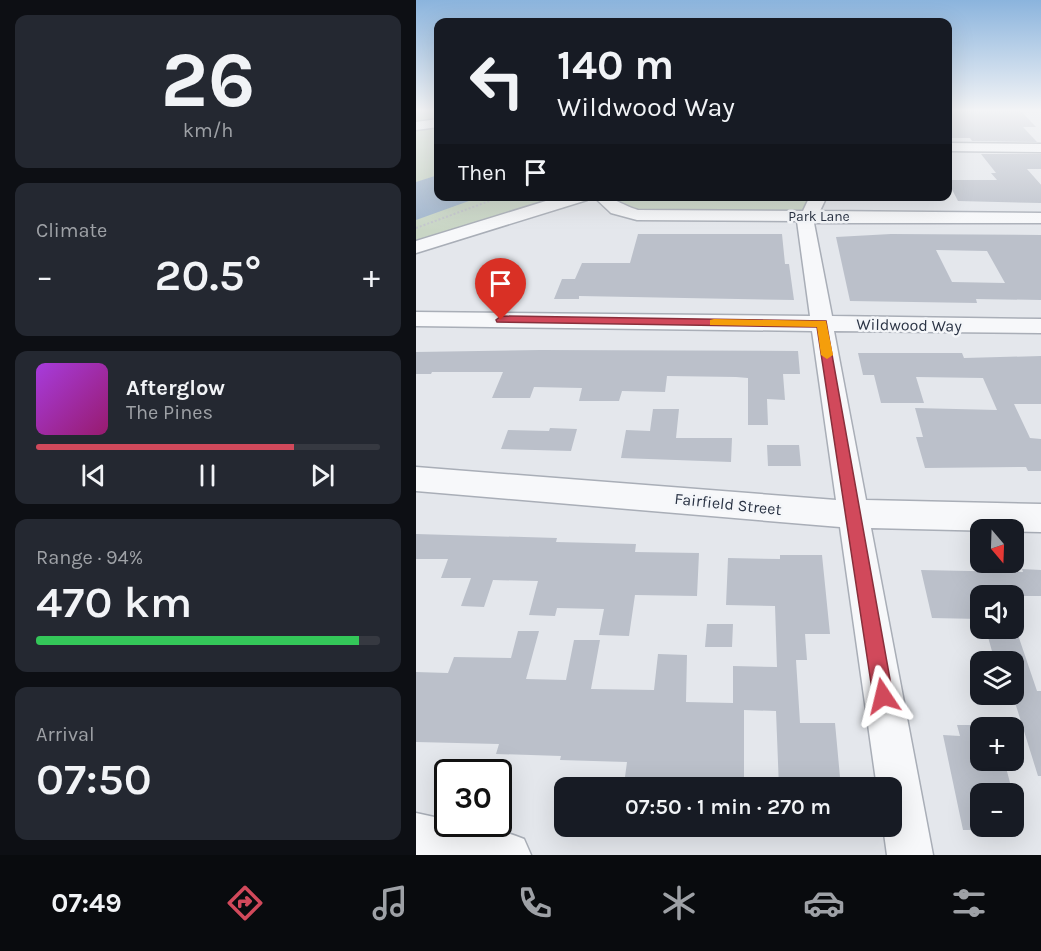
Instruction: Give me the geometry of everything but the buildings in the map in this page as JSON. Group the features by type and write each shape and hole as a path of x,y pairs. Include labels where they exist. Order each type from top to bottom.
{"street":[{"path":"416,247 565,201"},
{"name":"Park Lane","path":"607,201 617,209 637,215 813,206 1042,218"},
{"path":"813,206 804,223 910,855"},
{"name":"Wildwood Way","path":"416,319 1042,326"},
{"name":"Fairfield Street","path":"416,479 852,514 1042,518"},
{"path":"416,836 508,855"}],"path":[{"path":"484,204 491,201"},
{"path":"416,228 494,201"}],"green space":[{"path":"416,150 434,150 434,201 550,201 416,242"},
{"path":"616,201 811,201 803,210 796,213 629,210"}],"water":[{"path":"434,176 434,201 469,201 416,220 416,182"}],"slow traffic":[{"path":"714,322 822,324 827,355"}],"route":[{"path":"501,320 822,324 883,696"}]}
